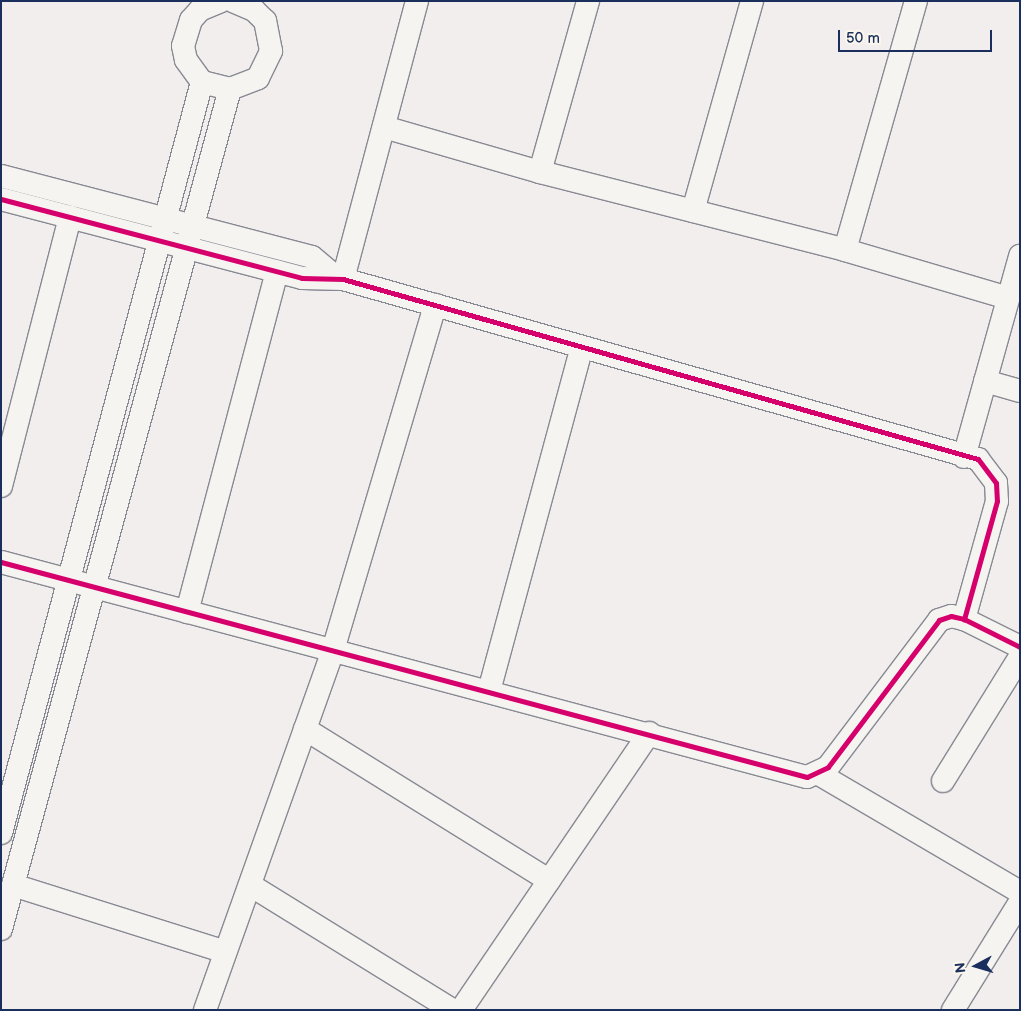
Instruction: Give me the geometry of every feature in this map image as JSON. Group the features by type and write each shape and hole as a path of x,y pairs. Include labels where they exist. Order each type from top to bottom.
{"street":[{"path":"221,1 199,5 188,26 183,46 186,60 202,82 230,89 258,78 272,51 271,35 254,6 233,1"},
{"path":"340,278 384,127 417,1"},
{"path":"540,172 588,1"},
{"path":"693,211 752,1"},
{"path":"845,250 916,1"},
{"path":"1,833 202,82"},
{"path":"1,929 230,89"},
{"path":"384,127 540,172 845,250 1008,298"},
{"path":"1,176 167,217 312,257 340,278"},
{"path":"1,199 277,272 314,280 340,278 964,457 978,459 990,471 996,483 997,501 964,619"},
{"path":"1,486 70,217"},
{"path":"964,457 1020,256"},
{"path":"187,612 277,272"},
{"path":"206,1010 333,650 435,305"},
{"path":"489,691 582,347"},
{"path":"985,380 1020,391"},
{"path":"1,562 649,733 786,774 818,774 1020,892"},
{"path":"818,774 835,758 930,627 951,616 964,619 1020,647"},
{"path":"943,781 1020,657"},
{"path":"305,730 549,880"},
{"path":"461,1010 649,733"},
{"path":"13,885 225,952"},
{"path":"250,885 452,1010"},
{"path":"953,1010 1020,902"}],"cycle path":[{"path":"1,199 302,278 343,279 978,459 996,483 997,501 964,619"},
{"path":"1,562 807,777 828,767 939,620 951,616 964,619 1020,647"}]}
